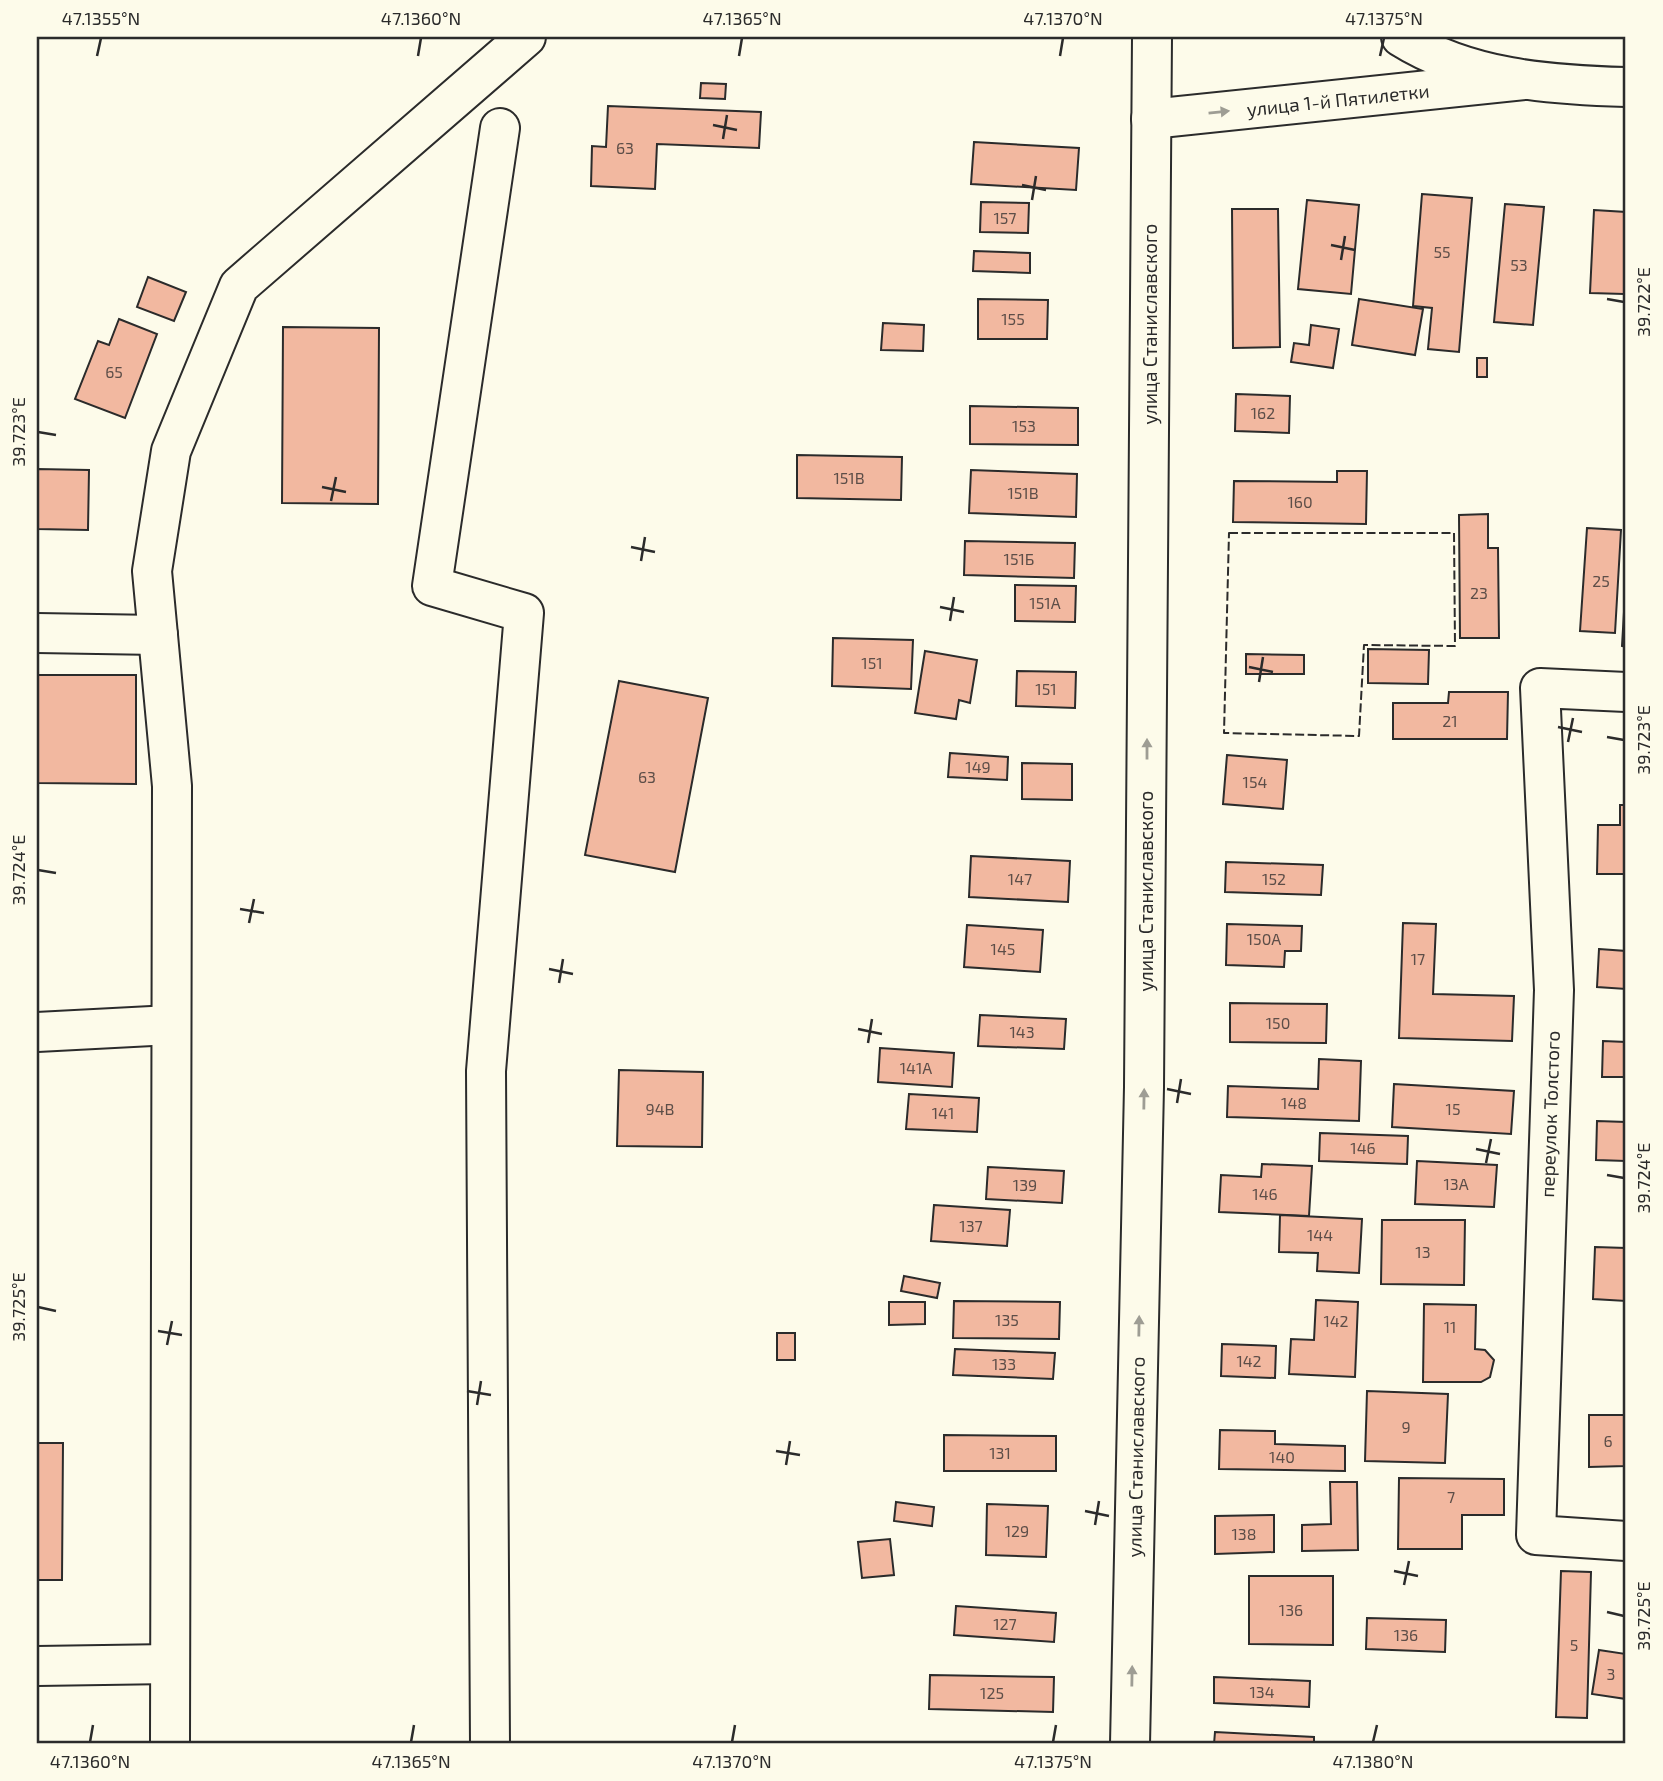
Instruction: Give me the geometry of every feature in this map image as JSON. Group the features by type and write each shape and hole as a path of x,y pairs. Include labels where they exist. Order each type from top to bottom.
{"street":[{"path":"170,1744 172,786 152,571 171,452 239,286 526,37"},
{"name":"улица Станиславского","path":"1130,1744 1144,1087 1152,37"},
{"name":"улица 1-й Пятилетки","path":"1401,37 1425,52 1472,69 1524,80 1626,87"},
{"name":"улица 1-й Пятилетки","path":"1151,119 1524,80"},
{"path":"490,1744 486,1071 524,613 432,586 500,128"},
{"path":"37,633 159,635"},
{"name":"переулок Толстого","path":"1626,692 1540,688 1554,990 1536,1535 1626,1541"},
{"path":"37,1032 171,1025"},
{"path":"37,1666 170,1664"}],"building":[{"path":"701,83 726,84 725,99 700,98"},
{"path":"608,106 761,112 759,148 657,144 655,189 591,186 592,146 606,147"},
{"path":"974,142 1079,148 1076,190 971,184"},
{"path":"1422,194 1472,198 1459,352 1428,349 1432,308 1413,306"},
{"path":"1307,200 1359,205 1351,294 1298,289"},
{"path":"981,202 1029,203 1028,233 980,232"},
{"path":"1505,204 1544,207 1533,325 1494,322"},
{"path":"1232,209 1278,209 1280,347 1233,348"},
{"path":"1594,210 1626,212 1624,294 1590,293"},
{"path":"974,251 1030,253 1030,273 973,271"},
{"path":"148,277 186,292 174,321 137,307"},
{"path":"978,299 1048,300 1047,339 978,339"},
{"path":"1359,299 1423,309 1415,355 1352,345"},
{"path":"119,319 157,334 125,418 75,399 98,341 109,345"},
{"path":"883,323 924,325 923,351 881,350"},
{"path":"1311,325 1339,329 1333,368 1291,362 1294,343 1309,345"},
{"path":"283,327 379,328 378,504 282,503"},
{"path":"1477,358 1487,358 1487,377 1477,377"},
{"path":"1236,394 1290,396 1289,433 1235,431"},
{"path":"970,406 1078,408 1078,445 970,444"},
{"path":"797,455 902,457 901,500 797,498"},
{"path":"37,469 89,470 88,530 37,529"},
{"path":"971,470 1077,474 1076,517 969,513"},
{"path":"1337,471 1367,471 1366,524 1233,522 1234,481 1337,482"},
{"path":"1488,514 1488,548 1498,548 1499,638 1460,638 1459,515"},
{"path":"1587,528 1621,530 1615,633 1580,631"},
{"path":"965,541 1075,543 1074,578 964,575"},
{"path":"1626,578 1626,647 1622,646"},
{"path":"1015,585 1076,586 1075,622 1015,621"},
{"path":"833,638 913,640 911,689 832,686"},
{"path":"1368,649 1429,650 1428,684 1368,683"},
{"path":"925,651 977,660 970,703 959,700 956,719 915,713"},
{"path":"1246,654 1304,655 1304,674 1246,674"},
{"path":"1017,671 1076,672 1075,708 1016,706"},
{"path":"37,675 136,675 136,784 37,783"},
{"path":"619,681 708,698 675,872 585,855"},
{"path":"1449,692 1508,692 1507,739 1393,739 1393,703 1448,703"},
{"path":"950,753 1008,757 1007,780 948,777"},
{"path":"1227,755 1287,760 1283,809 1223,804"},
{"path":"1022,763 1072,764 1072,800 1022,799"},
{"path":"1620,805 1626,805 1626,874 1597,874 1598,825 1620,825"},
{"path":"971,856 1070,861 1068,902 969,897"},
{"path":"1226,862 1323,865 1321,895 1225,892"},
{"path":"1403,923 1436,924 1433,994 1514,996 1512,1041 1399,1038"},
{"path":"1227,924 1302,926 1301,951 1285,951 1284,967 1226,965"},
{"path":"967,925 1043,930 1040,972 964,967"},
{"path":"1599,949 1626,951 1626,989 1597,987"},
{"path":"1230,1003 1327,1004 1326,1043 1230,1042"},
{"path":"980,1015 1066,1019 1064,1049 978,1046"},
{"path":"1603,1041 1626,1042 1626,1077 1602,1077"},
{"path":"880,1048 954,1053 952,1087 878,1082"},
{"path":"1319,1059 1361,1061 1359,1121 1227,1117 1228,1086 1318,1089"},
{"path":"619,1070 703,1072 702,1147 617,1146"},
{"path":"1394,1084 1514,1091 1511,1134 1392,1127"},
{"path":"909,1094 979,1098 977,1132 906,1129"},
{"path":"1597,1121 1626,1122 1626,1161 1596,1160"},
{"path":"1320,1133 1408,1136 1407,1164 1319,1161"},
{"path":"1417,1161 1497,1165 1494,1207 1415,1204"},
{"path":"1262,1164 1312,1166 1309,1216 1219,1212 1221,1175 1261,1177"},
{"path":"988,1167 1064,1171 1062,1203 986,1199"},
{"path":"934,1205 1010,1210 1007,1246 931,1241"},
{"path":"1280,1215 1362,1219 1359,1273 1317,1271 1318,1253 1279,1252"},
{"path":"1382,1220 1465,1220 1464,1285 1381,1284"},
{"path":"1595,1247 1626,1248 1626,1301 1593,1299"},
{"path":"904,1276 940,1283 937,1298 901,1291"},
{"path":"1316,1300 1358,1302 1355,1377 1289,1374 1291,1339 1314,1340"},
{"path":"954,1301 1060,1302 1059,1339 953,1338"},
{"path":"889,1302 925,1302 925,1324 889,1325"},
{"path":"1424,1304 1476,1305 1475,1349 1485,1350 1494,1360 1490,1377 1481,1382 1423,1382"},
{"path":"777,1333 795,1333 795,1360 777,1360"},
{"path":"1222,1344 1276,1346 1275,1378 1221,1376"},
{"path":"955,1349 1055,1353 1053,1379 953,1375"},
{"path":"1367,1391 1448,1394 1445,1463 1365,1461"},
{"path":"1589,1415 1626,1415 1626,1466 1589,1467"},
{"path":"1220,1430 1275,1431 1275,1444 1345,1446 1345,1471 1219,1469"},
{"path":"944,1435 1056,1436 1056,1471 944,1471"},
{"path":"37,1443 63,1443 62,1580 37,1580"},
{"path":"1399,1478 1504,1479 1504,1515 1462,1515 1462,1549 1398,1549"},
{"path":"1330,1482 1357,1482 1358,1550 1302,1551 1302,1525 1331,1524"},
{"path":"896,1502 934,1507 932,1526 894,1521"},
{"path":"987,1504 1048,1506 1046,1557 986,1555"},
{"path":"1274,1515 1274,1552 1215,1554 1215,1516"},
{"path":"890,1539 894,1575 862,1578 858,1542"},
{"path":"1561,1571 1591,1572 1587,1718 1556,1717"},
{"path":"1249,1576 1333,1576 1333,1645 1249,1644"},
{"path":"956,1606 1056,1613 1054,1642 954,1635"},
{"path":"1367,1618 1446,1620 1445,1652 1366,1649"},
{"path":"1599,1650 1626,1654 1626,1699 1592,1694"},
{"path":"930,1675 1054,1677 1053,1712 929,1709"},
{"path":"1214,1677 1310,1681 1309,1707 1214,1703"},
{"path":"1215,1732 1314,1737 1314,1744 1214,1744"}],"fence":[{"path":"1229,533 1454,533 1455,646 1364,645 1359,736 1224,733 1229,533"}]}
